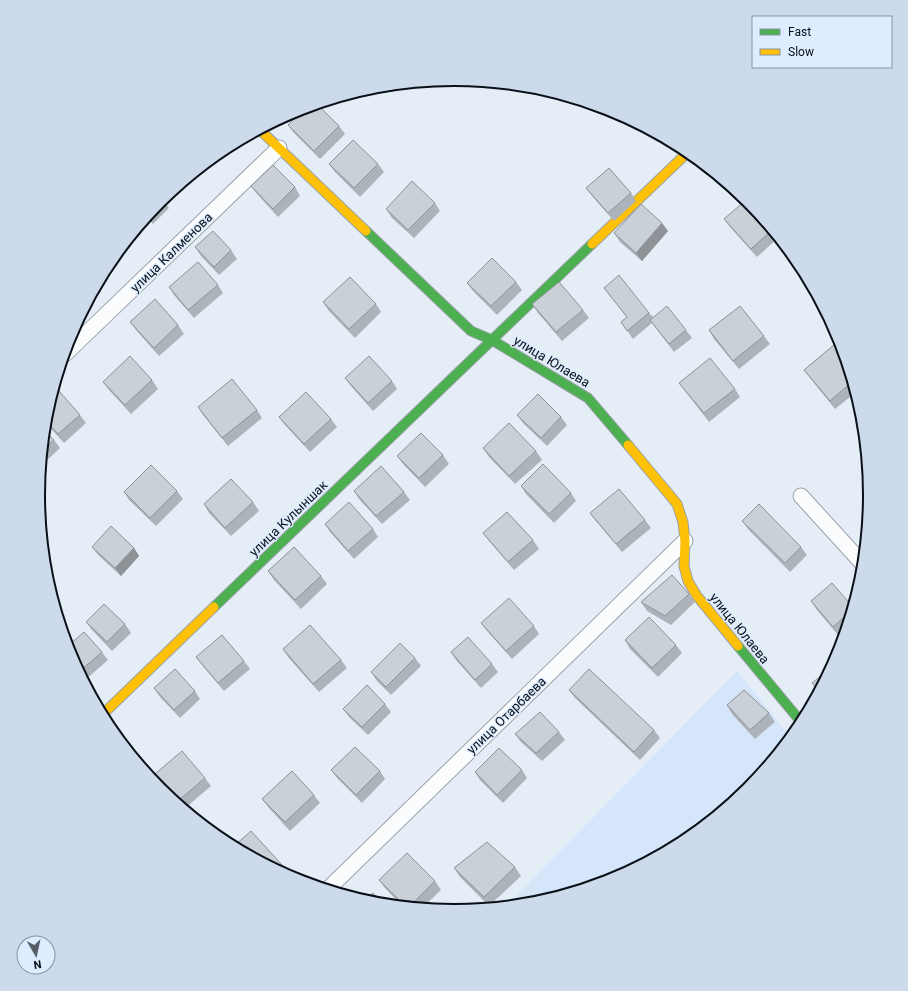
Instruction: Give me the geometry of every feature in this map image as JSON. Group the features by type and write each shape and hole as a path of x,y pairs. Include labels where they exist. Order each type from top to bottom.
{"street":[{"name":"улица Юлаева","path":"264,134 471,331 492,340 588,398 677,504 683,522 685,541 684,566 688,581 697,596 797,717"},
{"name":"улица Калменова","path":"74,346 279,148"},
{"name":"улица Кулыншак","path":"107,711 683,157"},
{"path":"801,496 858,559"},
{"name":"улица Отарбаева","path":"331,886 685,541"}],"shaded area":[{"path":"737,671 787,732 762,765 743,785 724,803 681,836 635,862 585,883 560,891 512,900"}],"building":[{"path":"322,109 339,126 314,151 288,125 293,120"},
{"path":"353,140 378,164 354,188 329,164"},
{"path":"273,165 295,187 273,209 251,186"},
{"path":"609,168 631,193 608,213 586,188"},
{"path":"412,181 435,203 408,230 386,209"},
{"path":"641,204 662,223 636,253 614,233"},
{"path":"741,204 768,234 751,249 724,219"},
{"path":"213,231 231,250 214,267 195,247"},
{"path":"492,258 516,282 491,306 467,283"},
{"path":"198,262 218,285 188,310 169,287"},
{"path":"619,275 649,313 627,331 621,322 627,317 604,288"},
{"path":"350,277 376,304 349,329 323,302"},
{"path":"559,282 583,310 556,332 532,304"},
{"path":"155,299 178,325 154,348 130,322"},
{"path":"667,306 686,330 669,344 650,320"},
{"path":"740,306 764,336 733,361 709,330"},
{"path":"834,345 848,386 830,401 804,370"},
{"path":"130,356 152,380 125,405 103,382"},
{"path":"369,356 392,381 368,403 345,378"},
{"path":"710,358 735,389 704,413 679,383"},
{"path":"232,379 257,410 222,438 198,407"},
{"path":"59,391 80,415 58,434 51,426"},
{"path":"306,392 331,419 304,444 279,417"},
{"path":"538,394 561,417 541,438 517,415"},
{"path":"509,423 536,451 509,476 483,448"},
{"path":"421,433 443,455 419,478 397,456"},
{"path":"49,435 54,440 48,446"},
{"path":"543,464 571,493 549,514 521,486"},
{"path":"151,465 177,491 150,518 124,492"},
{"path":"381,466 404,492 376,516 354,491"},
{"path":"231,479 253,502 225,528 204,504"},
{"path":"619,489 645,520 616,544 590,513"},
{"path":"349,502 373,529 348,551 325,524"},
{"path":"759,504 801,547 785,563 742,521"},
{"path":"507,512 533,540 508,562 483,533"},
{"path":"111,526 134,548 115,568 92,547"},
{"path":"294,547 321,576 295,600 268,571"},
{"path":"672,575 689,594 665,616 641,602"},
{"path":"832,583 849,602 844,617 833,627 811,601"},
{"path":"509,598 534,626 506,651 481,623"},
{"path":"104,604 125,624 107,642 86,622"},
{"path":"649,617 676,645 652,668 625,640"},
{"path":"310,625 341,660 313,684 283,649"},
{"path":"84,632 102,652 83,668 72,642"},
{"path":"222,635 244,661 218,683 196,657"},
{"path":"468,637 492,664 475,680 451,652"},
{"path":"400,643 415,658 386,687 371,672"},
{"path":"175,669 195,691 174,710 154,688"},
{"path":"589,669 654,730 634,752 569,690"},
{"path":"821,676 815,687 812,683"},
{"path":"367,685 385,704 362,727 343,709"},
{"path":"744,690 769,713 750,730 727,705"},
{"path":"540,712 559,732 536,753 515,734"},
{"path":"355,747 380,771 356,795 331,770"},
{"path":"499,748 522,770 497,795 475,772"},
{"path":"182,751 205,778 180,799 155,774"},
{"path":"292,771 314,795 285,822 262,799"},
{"path":"251,831 283,866 249,850 238,843"},
{"path":"487,842 515,867 484,897 454,868"},
{"path":"407,853 435,881 414,902 400,901 379,880"},
{"path":"373,893 377,897 374,897 370,896"}],"traffic: fast":[{"path":"366,231 471,331 492,340 588,398 628,445"},
{"path":"214,607 592,244"},
{"path":"738,646 797,717"}],"traffic: slow":[{"path":"264,134 366,231"},
{"path":"592,244 683,157"},
{"path":"628,445 677,504 683,522 685,541 684,566 688,581 697,596 738,646"},
{"path":"106,711 214,607"}]}
